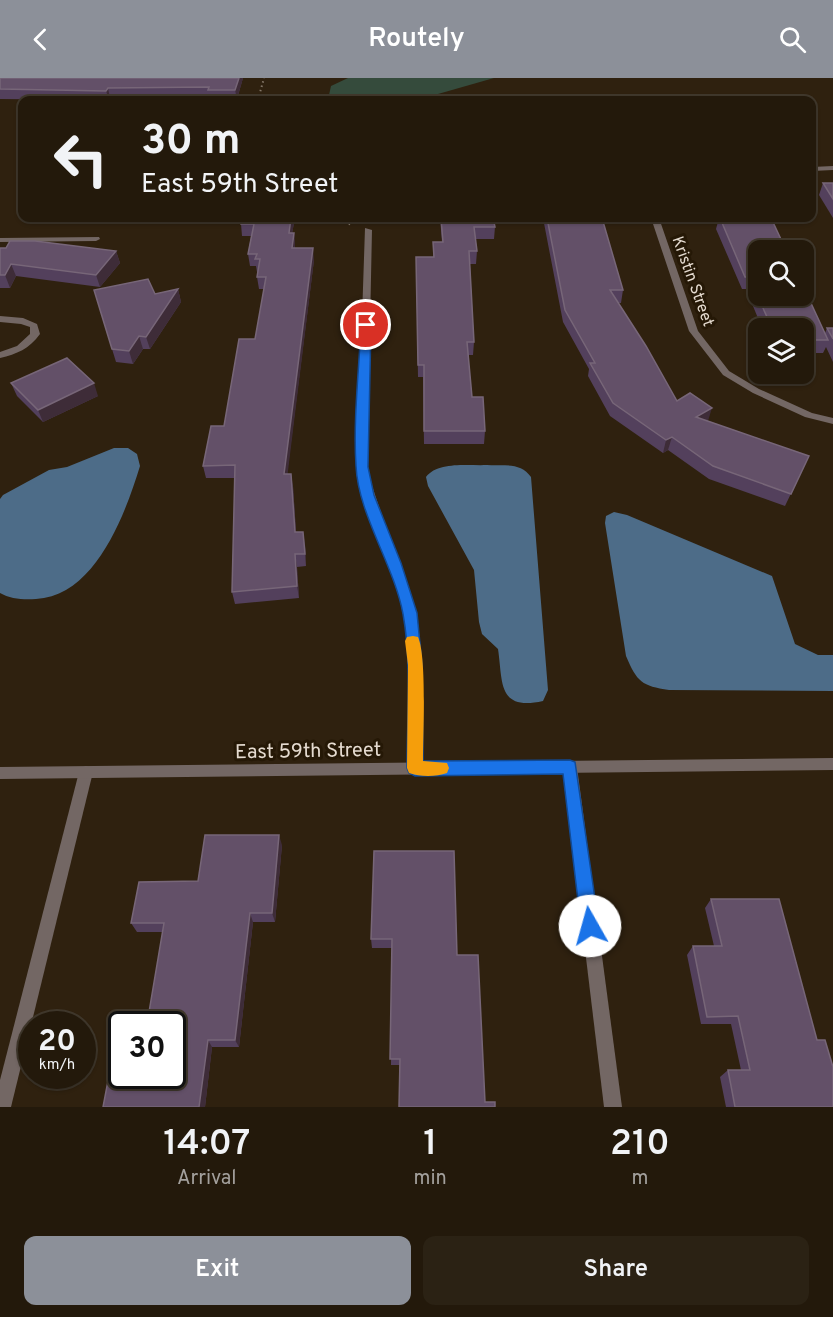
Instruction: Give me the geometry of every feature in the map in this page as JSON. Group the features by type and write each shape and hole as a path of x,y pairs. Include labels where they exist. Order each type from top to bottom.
{"street":[{"path":"816,169 833,168"},
{"name":"Kristin Street","path":"656,222 694,331 726,373 756,391 809,415 833,421"},
{"path":"368,230 362,467 368,495 410,613 415,665 415,768"},
{"path":"0,240 96,239"},
{"path":"0,319 23,321 33,326 35,334 29,344 0,355"},
{"name":"East 59th Street","path":"0,773 833,764"},
{"path":"570,767 613,1107"},
{"path":"2,1107 86,772"}],"path":[{"path":"259,96 264,78"},
{"path":"341,222 368,230"}],"green space":[{"path":"348,78 494,78 431,96 331,96 329,95 331,86"}],"water":[{"path":"114,448 128,448 137,454 140,466 116,529 91,569 75,584 57,594 27,599 13,598 0,593 0,499 3,495 49,470 67,467"},
{"path":"506,465 522,469 531,477 548,690 543,701 528,703 517,702 505,691 498,649 482,634 474,570 428,486 426,477 431,472 446,466"},
{"path":"614,512 627,515 772,576 795,644 818,655 833,655 833,691 669,690 652,687 637,677 626,656 605,523 606,516"}],"building":[{"path":"0,78 239,78 235,90 208,90 209,87 108,88 106,91 0,89"},
{"path":"823,183 833,183 833,199"},
{"path":"241,222 290,222 289,233 294,233 292,248 313,248 284,474 291,474 295,532 303,532 305,554 295,554 297,586 232,592 235,465 203,466 211,426 224,426 239,339 255,339 266,277 257,277 260,259 255,259 257,254 248,254 254,224 241,224"},
{"path":"441,222 494,222 495,227 474,227 477,251 469,251 474,342 467,342 472,397 483,397 485,431 424,431 424,365 418,365 416,257 434,257 433,242 443,242"},
{"path":"548,222 603,222 623,290 610,290 646,346 677,401 690,393 712,408 696,417 809,456 791,494 713,466 672,437 666,440 613,403 590,363 595,363 565,310"},
{"path":"722,222 773,222 781,240 748,240 748,277 745,277"},
{"path":"10,241 35,241 116,251 96,275 11,264 5,275 0,275 0,248 6,248"},
{"path":"148,279 155,294 178,289 146,337 139,336 129,351 112,349 94,290"},
{"path":"762,306 812,306 828,340 814,340 814,318 767,318"},
{"path":"827,328 833,328 833,339"},
{"path":"67,358 94,383 38,410 11,383"},
{"path":"205,835 279,835 272,913 250,913 235,1040 208,1040 199,1107 103,1107 108,1081 108,1089 186,1089 186,1011 149,1011 164,923 131,923 139,882 198,881"},
{"path":"374,851 454,851 457,955 478,955 485,1102 495,1102 495,1107 399,1107 400,1059 390,1059 392,939 371,939"},
{"path":"711,899 779,899 817,1040 825,1040 833,1067 833,1107 735,1107 728,1070 750,1070 738,1016 707,1017 693,946 722,946"}],"slow traffic":[{"path":"413,641 415,768 441,768"}],"route":[{"path":"366,325 362,467 368,495 410,613 415,665 415,768 570,767 590,926"}]}
